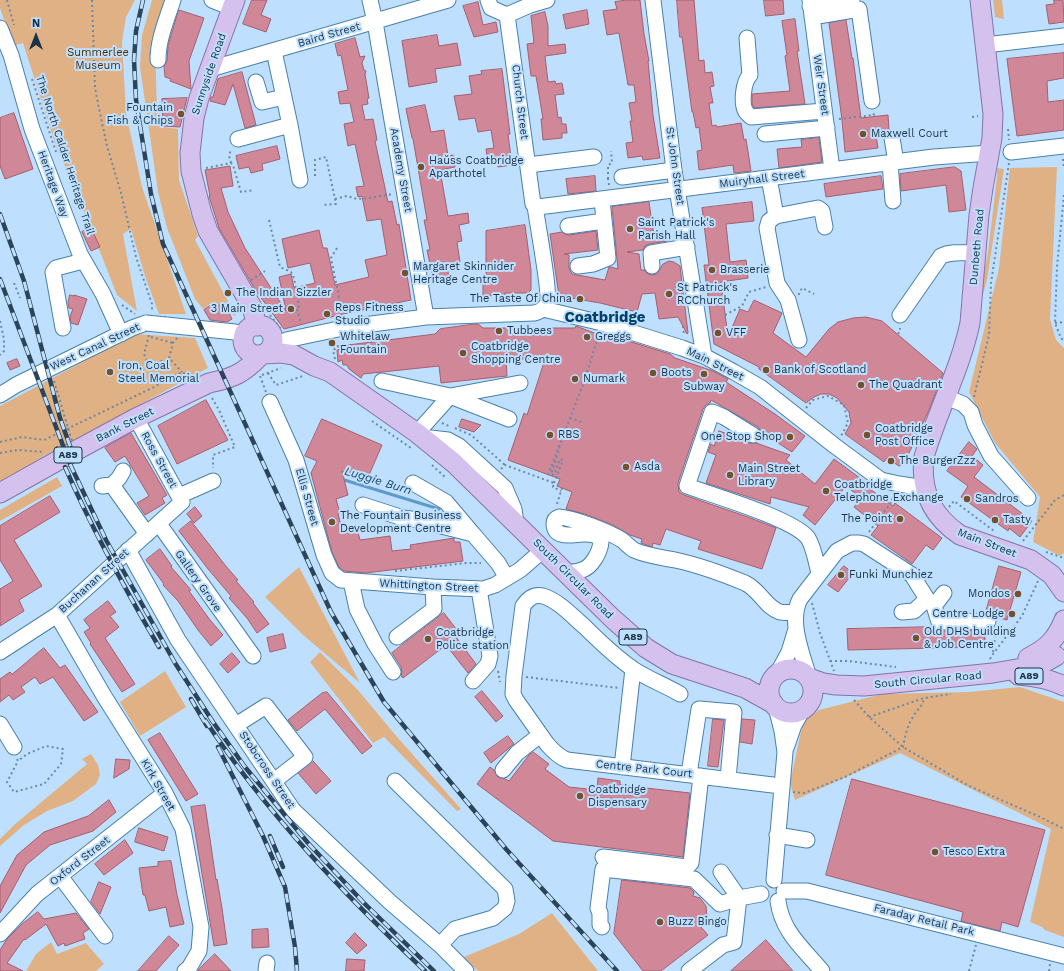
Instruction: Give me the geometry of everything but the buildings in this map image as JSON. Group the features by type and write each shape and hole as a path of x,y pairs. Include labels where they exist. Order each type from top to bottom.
{"main road":[{"name":"Dunbeth Road","path":"924,488 924,457 966,339 970,323 975,253 983,188 992,138 993,114 980,0"},
{"name":"Sunnyside Road","path":"234,4 199,98 194,118 190,153 192,174 208,231 242,282 252,307 253,330"},
{"name":"A89","path":"264,327 281,336 272,341 270,348 263,354 252,354 247,351 253,330 264,327"},
{"name":"Bank Street","path":"210,390 235,364 253,330"},
{"name":"South Circular Road","path":"281,336 300,345 318,358 330,372 418,440 454,463 613,619 646,648 672,664 745,688 775,705"},
{"name":"Bank Street","path":"0,493 68,449 136,418 210,390 222,381 242,373 263,354"},
{"name":"South Circular Road","path":"263,354 294,354 314,366 330,372"},
{"name":"Main Street","path":"924,488 929,501 940,518 960,535 1031,560 1055,578"},
{"path":"1055,578 1064,602"},
{"path":"992,668 1040,652 1056,638 1064,620"},
{"name":"A89","path":"1061,646 1055,667 1057,676 1064,686"},
{"name":"South Circular Road","path":"804,708 834,694 859,693 992,668 1040,665 1061,646"},
{"name":"South Circular Road","path":"992,668 1053,681 1064,686"},
{"name":"A89","path":"776,675 784,670 791,669 798,670 809,678"},
{"name":"South Circular Road","path":"715,677 749,679 776,675"},
{"path":"775,705 771,701 769,694 770,686 776,675"},
{"name":"South Circular Road","path":"809,678 859,693"},
{"path":"804,708 812,698 813,691 809,678"},
{"name":"A89","path":"775,705 782,711 789,712 796,712 804,708"}],"street":[{"path":"158,60 158,52 164,28 173,0"},
{"path":"212,0 234,4"},
{"name":"Academy Street","path":"370,0 376,22 426,317"},
{"name":"Baird Street","path":"210,69 448,0"},
{"path":"488,0 491,8 507,15 530,5 547,0"},
{"name":"St John Street","path":"653,0 674,170 704,356"},
{"path":"811,8 852,0"},
{"path":"811,8 859,9 872,101"},
{"name":"Weir Street","path":"811,8 832,170"},
{"name":"Church Street","path":"507,15 533,204 535,206 548,292 547,304 543,309"},
{"name":"Heritage Way","path":"7,27 11,55 32,128 64,215 83,261 103,294 121,334"},
{"path":"985,45 1064,36"},
{"path":"747,38 750,75 746,79 743,94 745,111 751,117 826,120"},
{"path":"274,51 300,180"},
{"path":"256,82 262,102 284,97"},
{"path":"765,134 826,120"},
{"path":"238,140 290,125"},
{"path":"892,138 893,201"},
{"path":"1011,152 1064,146"},
{"name":"Muiryhall Street","path":"535,206 538,207 602,200 934,157 990,153"},
{"path":"528,165 594,157"},
{"path":"615,178 674,170"},
{"path":"769,178 776,216"},
{"path":"578,266 592,264 608,258 602,200"},
{"path":"799,340 788,300 777,283 767,228 769,221 776,216 818,208 822,211 825,227"},
{"path":"568,226 604,221"},
{"path":"652,266 651,253 687,247"},
{"path":"900,315 941,256 953,252 975,253"},
{"path":"63,328 53,272 56,268 83,261"},
{"name":"Main Street","path":"281,336 339,323 426,317 534,313 540,312 543,309 602,324 704,356 760,387 835,446 882,480 924,488"},
{"name":"West Canal Street","path":"0,395 16,385 147,321 166,325 235,332 253,330"},
{"path":"382,381 450,396 509,419"},
{"path":"418,440 450,396 520,383"},
{"path":"946,397 963,404 971,412 975,425 991,456 1028,498"},
{"name":"Ellis Street","path":"270,402 296,460 328,566 336,577 341,580 351,581"},
{"path":"753,435 724,417 712,412 687,486 776,518 799,531 807,537 810,543 819,573"},
{"name":"Ross Street","path":"136,418 181,499"},
{"name":"South Circular Road","path":"418,440 448,440 459,446 505,488 514,509 516,523"},
{"name":"Gallery Grove","path":"123,471 120,478 107,486 153,529 234,641 253,656"},
{"path":"181,499 213,482"},
{"path":"413,483 446,502 498,563 507,578"},
{"name":"Buchanan Street","path":"0,652 57,615 153,529 181,499"},
{"path":"363,506 403,518 418,520 473,534"},
{"path":"559,517 554,521 554,524 558,532 567,536 588,531 607,533 633,549 650,556 674,560 699,567 746,584 755,589 776,610 796,612"},
{"path":"588,531 622,541"},
{"path":"566,573 580,571 587,568 597,555 601,545 601,539 588,531"},
{"path":"809,678 796,629 797,606 800,599 837,550 852,544 864,544 912,575 931,602 939,622 988,621"},
{"name":"Stobcross Street","path":"128,550 178,640 293,810 390,902 466,971"},
{"name":"Whittington Street","path":"351,581 432,587 488,588 520,570 543,550"},
{"path":"351,581 357,609 375,644 393,672"},
{"path":"397,637 434,610 432,587"},
{"path":"473,681 485,669 490,656 479,589"},
{"path":"902,612 914,611 944,593"},
{"name":"Centre Park Court","path":"633,669 611,652 556,602 542,596 535,596 529,599 522,610 507,679 516,700 540,735 552,750 568,760 728,779 785,789"},
{"name":"Kirk Street","path":"57,615 104,696 165,794 183,829 201,927 199,951 189,968 185,971"},
{"path":"776,675 789,652 796,629"},
{"path":"622,767 633,669 680,694"},
{"path":"774,880 777,835 785,789 785,752 782,731 775,705"},
{"path":"236,726 266,706 305,757 274,781"},
{"path":"785,752 794,726 804,708"},
{"path":"603,857 687,867 691,863 699,709 734,712 728,779"},
{"path":"0,724 16,754"},
{"path":"503,770 517,753 540,735"},
{"path":"394,781 505,889 507,901 505,908 493,918 455,929 440,946"},
{"name":"Oxford Street","path":"0,934 37,894 165,794"},
{"path":"777,835 807,840"},
{"path":"602,927 600,925 600,913 598,908 603,869 694,879 720,904 739,898 761,894"},
{"path":"689,971 723,946 734,942 739,898 721,872"},
{"path":"60,876 105,936"},
{"path":"781,896 774,902 768,902 761,894 761,890 767,881 774,880 781,884 781,896 780,914 788,931 822,971"},
{"name":"Faraday Retail Park","path":"781,896 807,891 1064,956"}],"path":[{"path":"7,0 7,27"},
{"path":"92,0 95,86 98,104 107,146 122,193 136,257 152,304 147,321 144,354 149,366 169,358"},
{"name":"The North Calder Heritage Trail","path":"30,73 57,156"},
{"path":"826,120 874,115 872,101"},
{"path":"611,152 612,163 608,165 615,178"},
{"path":"974,398 989,335 991,283 1011,152"},
{"path":"315,176 315,160 326,158 336,204 322,205"},
{"path":"192,174 207,168 231,163 233,165 241,192 254,190"},
{"path":"335,199 348,196 357,199 369,198 405,193"},
{"path":"1064,195 1057,267 1055,323 1064,342"},
{"path":"269,220 280,267 291,272 294,278 299,308 297,309 302,329"},
{"path":"330,372 336,364 333,350 338,347 339,323 331,258 337,248"},
{"path":"242,282 265,271"},
{"path":"14,283 20,298"},
{"path":"725,315 742,306 749,292 777,283"},
{"path":"119,303 147,321"},
{"path":"0,321 4,339 4,351 0,355"},
{"path":"1055,323 1064,322"},
{"path":"548,475 570,418 602,324"},
{"path":"683,326 684,336"},
{"path":"253,330 281,336"},
{"path":"157,339 173,343 169,358"},
{"path":"169,358 182,372 188,376"},
{"path":"0,442 22,437 44,440 182,372"},
{"path":"268,373 276,385 306,376"},
{"path":"260,376 270,402"},
{"path":"0,454 18,450 41,452 68,449 54,381"},
{"path":"210,390 235,447 213,455 213,482"},
{"path":"797,417 813,400 820,398 828,396 844,405 848,423 835,446"},
{"path":"570,418 581,422"},
{"path":"371,419 376,424 418,440"},
{"path":"559,517 556,509 561,489 553,488 563,460 560,459 554,475 551,474 560,444"},
{"path":"431,465 448,480"},
{"path":"492,476 504,465 554,484"},
{"path":"1019,541 1023,542 1055,500 1064,495"},
{"path":"940,518 954,501 998,534"},
{"path":"390,571 466,563 498,563"},
{"path":"993,654 1022,616 1038,582 1055,578"},
{"path":"988,621 996,629 991,659 992,668"},
{"path":"820,634 835,673"},
{"path":"830,661 848,660 896,667"},
{"path":"498,667 499,674 507,679 631,690"},
{"path":"499,674 507,679"},
{"path":"859,693 868,717 903,747 969,786 1064,829"},
{"path":"868,717 924,698 951,694"},
{"path":"903,747 907,729 913,716 923,704 924,698"},
{"path":"46,746 63,749 61,764 44,784 14,792 7,782 16,754 27,754 46,746"},
{"path":"785,789 804,793 845,776 903,747"},
{"path":"969,971 979,934"}],"green space":[{"name":"Summerlee Museum","path":"0,0 135,0 126,17 122,42 126,113 142,187 186,314 159,314 145,276 131,229 123,234 137,311 117,295 71,178 58,152 23,43 13,46 0,8"},
{"path":"152,0 165,0 155,46 157,111 163,127 178,129 179,180 198,236 195,240 236,316 225,311 221,304 210,304 203,309 195,299 167,228 158,192 140,67 142,35"},
{"path":"993,0 1002,0 1004,19 995,17"},
{"path":"1057,167 1050,319 1056,340 1064,348 1064,553 1060,556 1033,542 1040,497 995,443 969,392 999,268 1010,168"},
{"path":"997,168 1004,169 987,280 973,331 988,252"},
{"path":"135,334 195,338 208,368 42,457 0,485 0,406"},
{"path":"57,477 62,486 0,521 0,510"},
{"path":"299,567 360,683 303,635 265,597"},
{"path":"320,652 357,689 461,809 457,811 384,737 373,743 310,662"},
{"path":"165,671 186,707 140,736 120,702"},
{"path":"1020,687 1064,702 1064,937 1045,930 1042,927 1030,922 1051,829 900,753 795,800 790,783 803,722 819,710 882,694 969,692"},
{"path":"91,754 98,765 100,775 96,784 73,801 47,811 24,825 0,846 0,839 14,825 87,764 82,759"},
{"path":"552,913 598,971 478,971 464,957 519,934"},
{"path":"51,942 57,954 86,943 104,964 96,971 26,971 36,954"}],"waterway":[{"name":"Luggie Burn","path":"341,479 439,509"}],"railway":[{"path":"143,0 136,31 134,60 136,100 151,194 163,244 331,612 384,702 506,849 617,971"},
{"path":"0,214 24,281 60,418 75,460"},
{"path":"0,279 70,464 106,540 175,663 213,722 245,767 308,843 364,903 434,971"},
{"path":"65,467 109,558 159,647"},
{"path":"191,699 207,726"},
{"path":"205,720 254,788 308,852 365,913 425,971"},
{"path":"218,747 263,836 285,887 295,947 297,971"},
{"path":"270,836 283,867"}],"place":[{"name":"Fountain Fish & Chips","path":"181,114"},
{"name":"Maxwell Court","path":"863,134"},
{"name":"Haŭss Coatbridge Aparthotel","path":"421,167"},
{"name":"Saint Patrick's Parish Hall","path":"630,229"},
{"name":"Brasserie","path":"712,270"},
{"name":"Margaret Skinnider Heritage Centre","path":"405,273"},
{"name":"The Indian Sizzler","path":"228,293"},
{"name":"St Patrick's RCChurch","path":"669,294"},
{"name":"The Taste Of China","path":"580,299"},
{"name":"3 Main Street","path":"291,309"},
{"name":"Reps Fitness Studio","path":"327,314"},
{"name":"Tubbees","path":"499,331"},
{"name":"VFF","path":"718,333"},
{"name":"Greggs","path":"587,337"},
{"name":"Whitelaw Fountain","path":"332,343"},
{"name":"Coatbridge Shopping Centre","path":"463,353"},
{"name":"Bank of Scotland","path":"766,370"},
{"name":"Iron, Coal Steel Memorial","path":"110,372"},
{"name":"Boots","path":"653,373"},
{"name":"Subway","path":"704,374"},
{"name":"Numark","path":"575,379"},
{"name":"The Quadrant","path":"861,385"},
{"name":"RBS","path":"550,435"},
{"name":"Coatbridge Post Office","path":"867,435"},
{"name":"One Stop Shop","path":"790,437"},
{"name":"The BurgerZzz","path":"891,461"},
{"name":"Asda","path":"626,467"},
{"name":"Main Street Library","path":"730,475"},
{"name":"Coatbridge Telephone Exchange","path":"826,491"},
{"name":"Sandros","path":"967,499"},
{"name":"The Point","path":"900,519"},
{"name":"Tasty","path":"995,520"},
{"name":"The Fountain Business Development Centre","path":"332,522"},
{"name":"Funki Munchiez","path":"841,575"},
{"name":"Mondos","path":"1018,594"},
{"name":"Centre Lodge","path":"1012,614"},
{"name":"Old DHS building & Job Centre","path":"916,638"},
{"name":"Coatbridge Police station","path":"428,639"},
{"name":"Coatbridge Dispensary","path":"580,796"},
{"name":"Tesco Extra","path":"935,852"},
{"name":"Buzz Bingo","path":"660,922"}],"district":[{"name":"Coatbridge","path":"605,318"}]}
